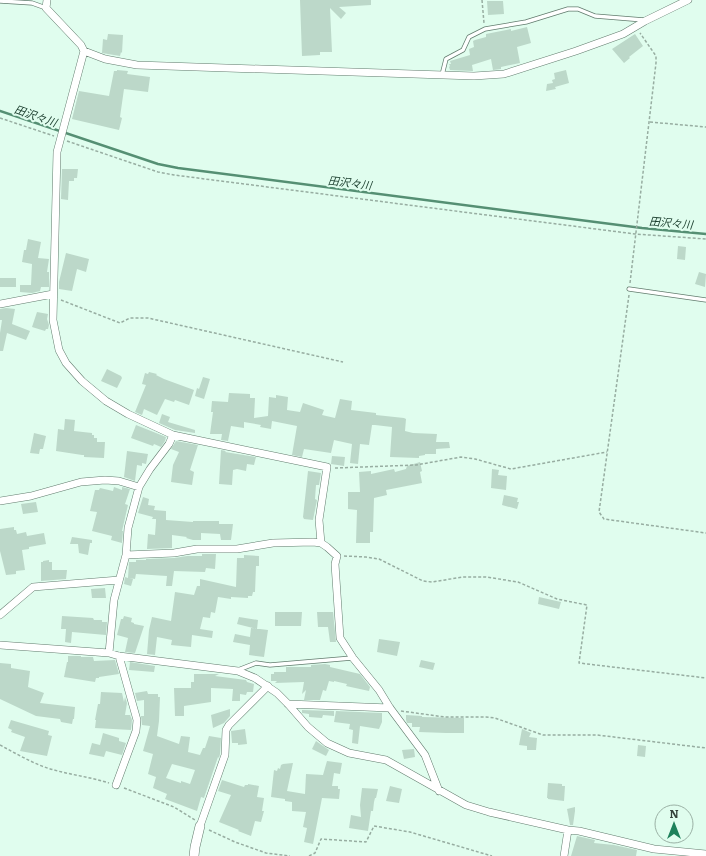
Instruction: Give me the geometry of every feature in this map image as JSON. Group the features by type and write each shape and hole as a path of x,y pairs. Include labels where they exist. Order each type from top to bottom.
{"street":[{"path":"47,0 46,8 81,45 84,51 56,152 53,320 59,350 66,363 82,381 106,401 128,414 174,435 327,467 319,520 321,544"},
{"path":"84,51 105,59 136,65 474,76 504,74 623,34 645,21 688,0"},
{"path":"0,304 53,294"},
{"path":"109,653 114,600 126,555 128,528 139,487 174,435"},
{"path":"0,502 31,496 81,482 105,480 119,481 139,487"},
{"path":"126,555 174,553 197,548 237,549 273,543 321,544 327,547 337,556 335,564 340,638 353,658 425,755 439,791"},
{"path":"0,615 33,587 119,580"},
{"path":"0,645 109,653 119,656 238,671 255,678 268,686 288,704 308,727 327,743 349,753 386,760 466,805 489,812 654,849 706,854"},
{"path":"116,785 136,731 137,720 119,656"},
{"path":"194,856 200,826 225,754 226,730 228,724 268,686"},
{"path":"288,704 390,708"},
{"path":"564,856 568,830"}],"lane":[{"path":"0,1 32,4 46,8"},
{"path":"442,75 446,60 463,50 469,37 485,29 526,22 568,9 578,9 595,16 645,21"},
{"path":"629,289 706,300"},
{"path":"238,671 256,663 270,665 344,660 353,658"}],"path":[{"path":"482,0 485,29"},
{"path":"635,27 656,56 656,63 629,289 599,512 604,519 706,533"},
{"path":"0,118 61,134 158,172 174,175 635,234 706,239"},
{"path":"650,122 706,127"},
{"path":"53,294 62,300 120,323 130,318 148,318 343,362"},
{"path":"327,467 347,468 416,465 461,457 475,459 511,469 607,452"},
{"path":"337,556 379,559 423,581 432,582 463,577 486,577 518,582 557,599 587,605 578,663 706,678"},
{"path":"390,708 402,712 445,717 495,718 543,735 597,735 706,748"},
{"path":"0,745 35,763 53,770 88,777 116,785 174,807 194,819 200,826 235,842 266,853 290,856"},
{"path":"309,856 314,853 320,839 366,842 374,826 410,832 492,856"}],"building":[{"path":"300,0 371,0 371,5 339,7 346,13 341,19 330,8 332,52 320,52 320,55 302,56"},
{"path":"487,1 503,1 504,14 488,15"},
{"path":"527,27 531,43 517,47 520,63 493,70 491,59 472,65 473,71 450,70 450,61 470,55 469,49 474,47 473,41 486,37 486,34 511,29 511,31"},
{"path":"108,34 123,35 122,53 121,52 120,56 102,53 103,39 107,40"},
{"path":"635,34 643,46 624,63 612,49"},
{"path":"566,70 569,83 555,87 556,89 546,91 547,84 553,83 552,80 555,79 554,73"},
{"path":"114,71 128,71 127,74 150,77 148,92 124,89 120,117 122,118 119,130 72,119 79,91 109,96"},
{"path":"62,169 78,169 77,178 74,178 74,181 69,181 68,200 61,199"},
{"path":"28,239 41,242 38,258 49,259 47,272 49,272 49,287 41,287 40,291 32,293 20,292 20,285 31,285 32,264 22,262"},
{"path":"678,246 686,247 685,260 677,259"},
{"path":"66,253 89,259 86,272 77,269 72,291 59,289 59,282"},
{"path":"699,272 706,274 705,287 695,284"},
{"path":"0,278 16,278 16,287 0,287"},
{"path":"0,309 15,309 12,324 30,331 26,340 7,333 3,351 0,351 2,320 0,320"},
{"path":"37,312 48,314 47,319 49,325 48,329 45,331 32,327"},
{"path":"107,369 121,376 122,378 117,388 101,381"},
{"path":"149,372 194,390 189,405 175,400 174,402 165,399 157,415 144,409 142,415 135,412 146,385 142,384 145,373 148,374"},
{"path":"203,377 210,379 204,399 195,396 197,388 199,389"},
{"path":"229,393 250,394 250,398 255,398 254,418 268,416 269,397 276,398 276,395 288,397 287,410 300,412 303,403 324,410 322,415 335,418 340,399 352,401 351,410 376,413 376,415 404,418 406,419 405,431 413,433 437,434 436,442 449,442 450,448 436,449 436,454 425,454 419,456 419,458 390,457 392,427 372,425 369,445 360,444 358,464 350,463 352,444 334,440 331,453 304,449 302,457 292,455 297,426 272,421 271,429 260,427 261,425 244,422 244,428 231,426 228,441 221,440 222,434 210,434 213,412 211,412 212,401 228,402"},
{"path":"162,414 170,417 168,422 195,430 195,433 175,430 159,423"},
{"path":"65,419 75,420 74,431 92,433 94,438 97,438 97,442 105,442 104,458 84,457 84,455 56,451 58,429 64,430"},
{"path":"136,425 166,437 161,447 154,444 153,446 131,438"},
{"path":"34,433 46,436 43,449 40,449 39,454 30,453"},
{"path":"176,441 198,445 190,470 194,472 192,485 171,482 173,465 179,452 171,449"},
{"path":"221,450 256,457 254,465 247,464 246,471 237,469 233,470 232,485 219,484"},
{"path":"127,451 148,454 146,464 142,463 142,466 137,465 135,481 124,477"},
{"path":"332,456 345,457 344,466 331,464"},
{"path":"420,462 422,483 386,490 387,495 374,498 373,532 370,532 370,543 356,543 357,510 348,509 348,492 360,492 359,472 371,471 371,474 394,469 395,472 406,469 407,466"},
{"path":"492,469 499,470 498,475 507,476 506,490 491,488"},
{"path":"308,471 321,473 319,485 316,485 315,499 317,500 313,520 304,519 303,517"},
{"path":"114,487 122,490 122,487 130,489 125,504 128,505 122,531 122,543 111,540 112,536 92,531 97,512 90,511 95,490 99,490 100,488 113,491"},
{"path":"504,495 518,498 517,502 519,502 517,509 502,505"},
{"path":"143,497 149,499 148,505 155,506 154,510 166,511 166,520 193,522 219,521 219,524 233,524 231,540 221,540 220,534 201,533 201,540 193,540 186,538 187,537 172,535 172,548 147,549 148,534 155,535 156,519 152,519 153,517 138,513"},
{"path":"36,502 38,512 23,514 21,504"},
{"path":"14,527 17,534 26,532 27,536 44,533 46,544 29,547 29,549 22,550 25,570 16,571 16,574 6,575 0,551 0,529"},
{"path":"72,537 92,540 88,555 79,553 78,544 70,544"},
{"path":"202,554 216,554 215,569 206,568 205,572 174,571 172,586 166,586 167,576 136,574 135,579 129,578 133,579 131,586 124,584 125,577 128,578 129,562 136,562 136,560 146,559 202,556"},
{"path":"244,555 259,556 259,566 256,566 255,592 253,592 252,596 248,596 248,598 231,597 231,599 218,597 215,613 211,612 210,618 203,617 200,629 213,631 212,638 192,635 191,647 171,645 172,640 157,637 155,655 147,654 149,630 152,617 171,621 175,592 194,595 197,586 200,586 200,579 236,587 237,558 244,558"},
{"path":"49,560 49,562 52,562 52,570 67,570 66,579 41,581 41,562"},
{"path":"105,588 106,598 92,598 91,589"},
{"path":"539,597 561,602 559,609 538,604"},
{"path":"275,612 302,612 301,626 275,626"},
{"path":"317,612 333,612 336,642 330,642 328,627 318,627"},
{"path":"62,616 93,618 94,620 102,620 102,622 107,622 106,635 72,632 71,643 65,642 66,629 61,629"},
{"path":"124,616 132,618 131,622 134,624 144,626 135,653 125,652 128,638 117,635 121,619 123,619"},
{"path":"239,617 258,620 257,629 237,624"},
{"path":"251,628 268,630 264,657 249,655 250,645 233,642 235,634 250,637"},
{"path":"379,639 400,642 397,656 377,652"},
{"path":"68,656 93,657 94,661 115,660 119,674 96,678 95,682 64,677"},
{"path":"421,660 435,663 433,670 419,667"},
{"path":"130,662 155,666 154,672 129,670"},
{"path":"0,663 11,664 11,668 30,671 28,687 44,693 40,703 75,707 72,724 61,722 60,719 36,716 0,699"},
{"path":"311,665 330,665 330,667 360,674 370,687 369,691 346,686 347,684 329,681 326,691 323,690 320,700 304,700 306,690 302,694 304,682 275,683 277,681 271,681 271,674 274,674 274,672 286,672 286,667 311,667"},
{"path":"194,674 219,674 215,676 246,680 247,682 254,684 253,692 247,692 246,695 240,694 240,701 232,701 233,689 211,688 211,702 184,706 184,716 175,716 174,688 191,688 191,682 194,682"},
{"path":"147,691 148,694 158,694 158,697 160,697 157,736 179,744 181,736 190,737 188,752 200,755 203,748 205,748 209,736 221,738 219,758 218,757 204,798 201,797 197,811 165,799 167,794 153,788 156,777 148,774 153,754 143,751 150,726 142,725 141,716 144,716 144,700 137,701 135,693","holes":["172,764 195,770 190,784 181,781 181,783 166,778"]},
{"path":"101,692 122,693 124,702 125,697 127,703 125,715 130,715 132,720 131,730 95,728 95,720 98,704 100,704"},
{"path":"230,709 230,716 224,723 213,728 211,715"},
{"path":"302,710 334,711 334,716 323,715 322,718 309,717 309,714 302,713"},
{"path":"336,711 382,713 382,722 379,729 360,726 358,744 352,743 353,730 349,729 350,724 334,722"},
{"path":"406,715 464,718 464,733 419,732 420,727 412,727 412,723 407,723"},
{"path":"11,720 49,731 48,735 52,736 47,756 20,751 25,737 11,732 12,730 8,728"},
{"path":"245,729 247,744 238,745 238,743 232,743 231,731"},
{"path":"522,729 531,733 529,737 537,738 536,750 527,750 527,746 519,745"},
{"path":"103,733 119,738 119,741 126,743 122,755 106,751 104,757 89,754 92,743 100,745"},
{"path":"316,741 329,750 326,756 312,749"},
{"path":"638,745 646,746 645,757 637,756"},
{"path":"414,749 415,757 404,759 402,750"},
{"path":"327,761 342,763 340,774 334,773 332,786 338,786 338,789 340,789 339,799 322,798 313,844 304,842 307,828 303,827 306,812 292,811 292,802 285,801 285,799 271,797 274,770 277,771 278,768 280,769 281,765 283,764 293,763 287,791 305,794 306,774 323,775"},
{"path":"222,780 244,787 248,784 259,786 257,797 264,798 262,811 264,811 261,822 255,821 251,836 219,822 231,795 218,791"},
{"path":"548,783 562,784 562,786 565,786 564,801 547,798"},
{"path":"390,786 402,789 399,803 386,801"},
{"path":"362,788 378,789 373,811 371,811 368,831 349,828 351,815 361,817 360,805"},
{"path":"575,807 573,825 570,825 567,809"},
{"path":"577,836 595,840 594,843 614,845 637,850 636,856 571,856"}],"waterway":[{"name":"田沢々川","path":"0,111 158,164 178,168 642,228 706,234"}]}
